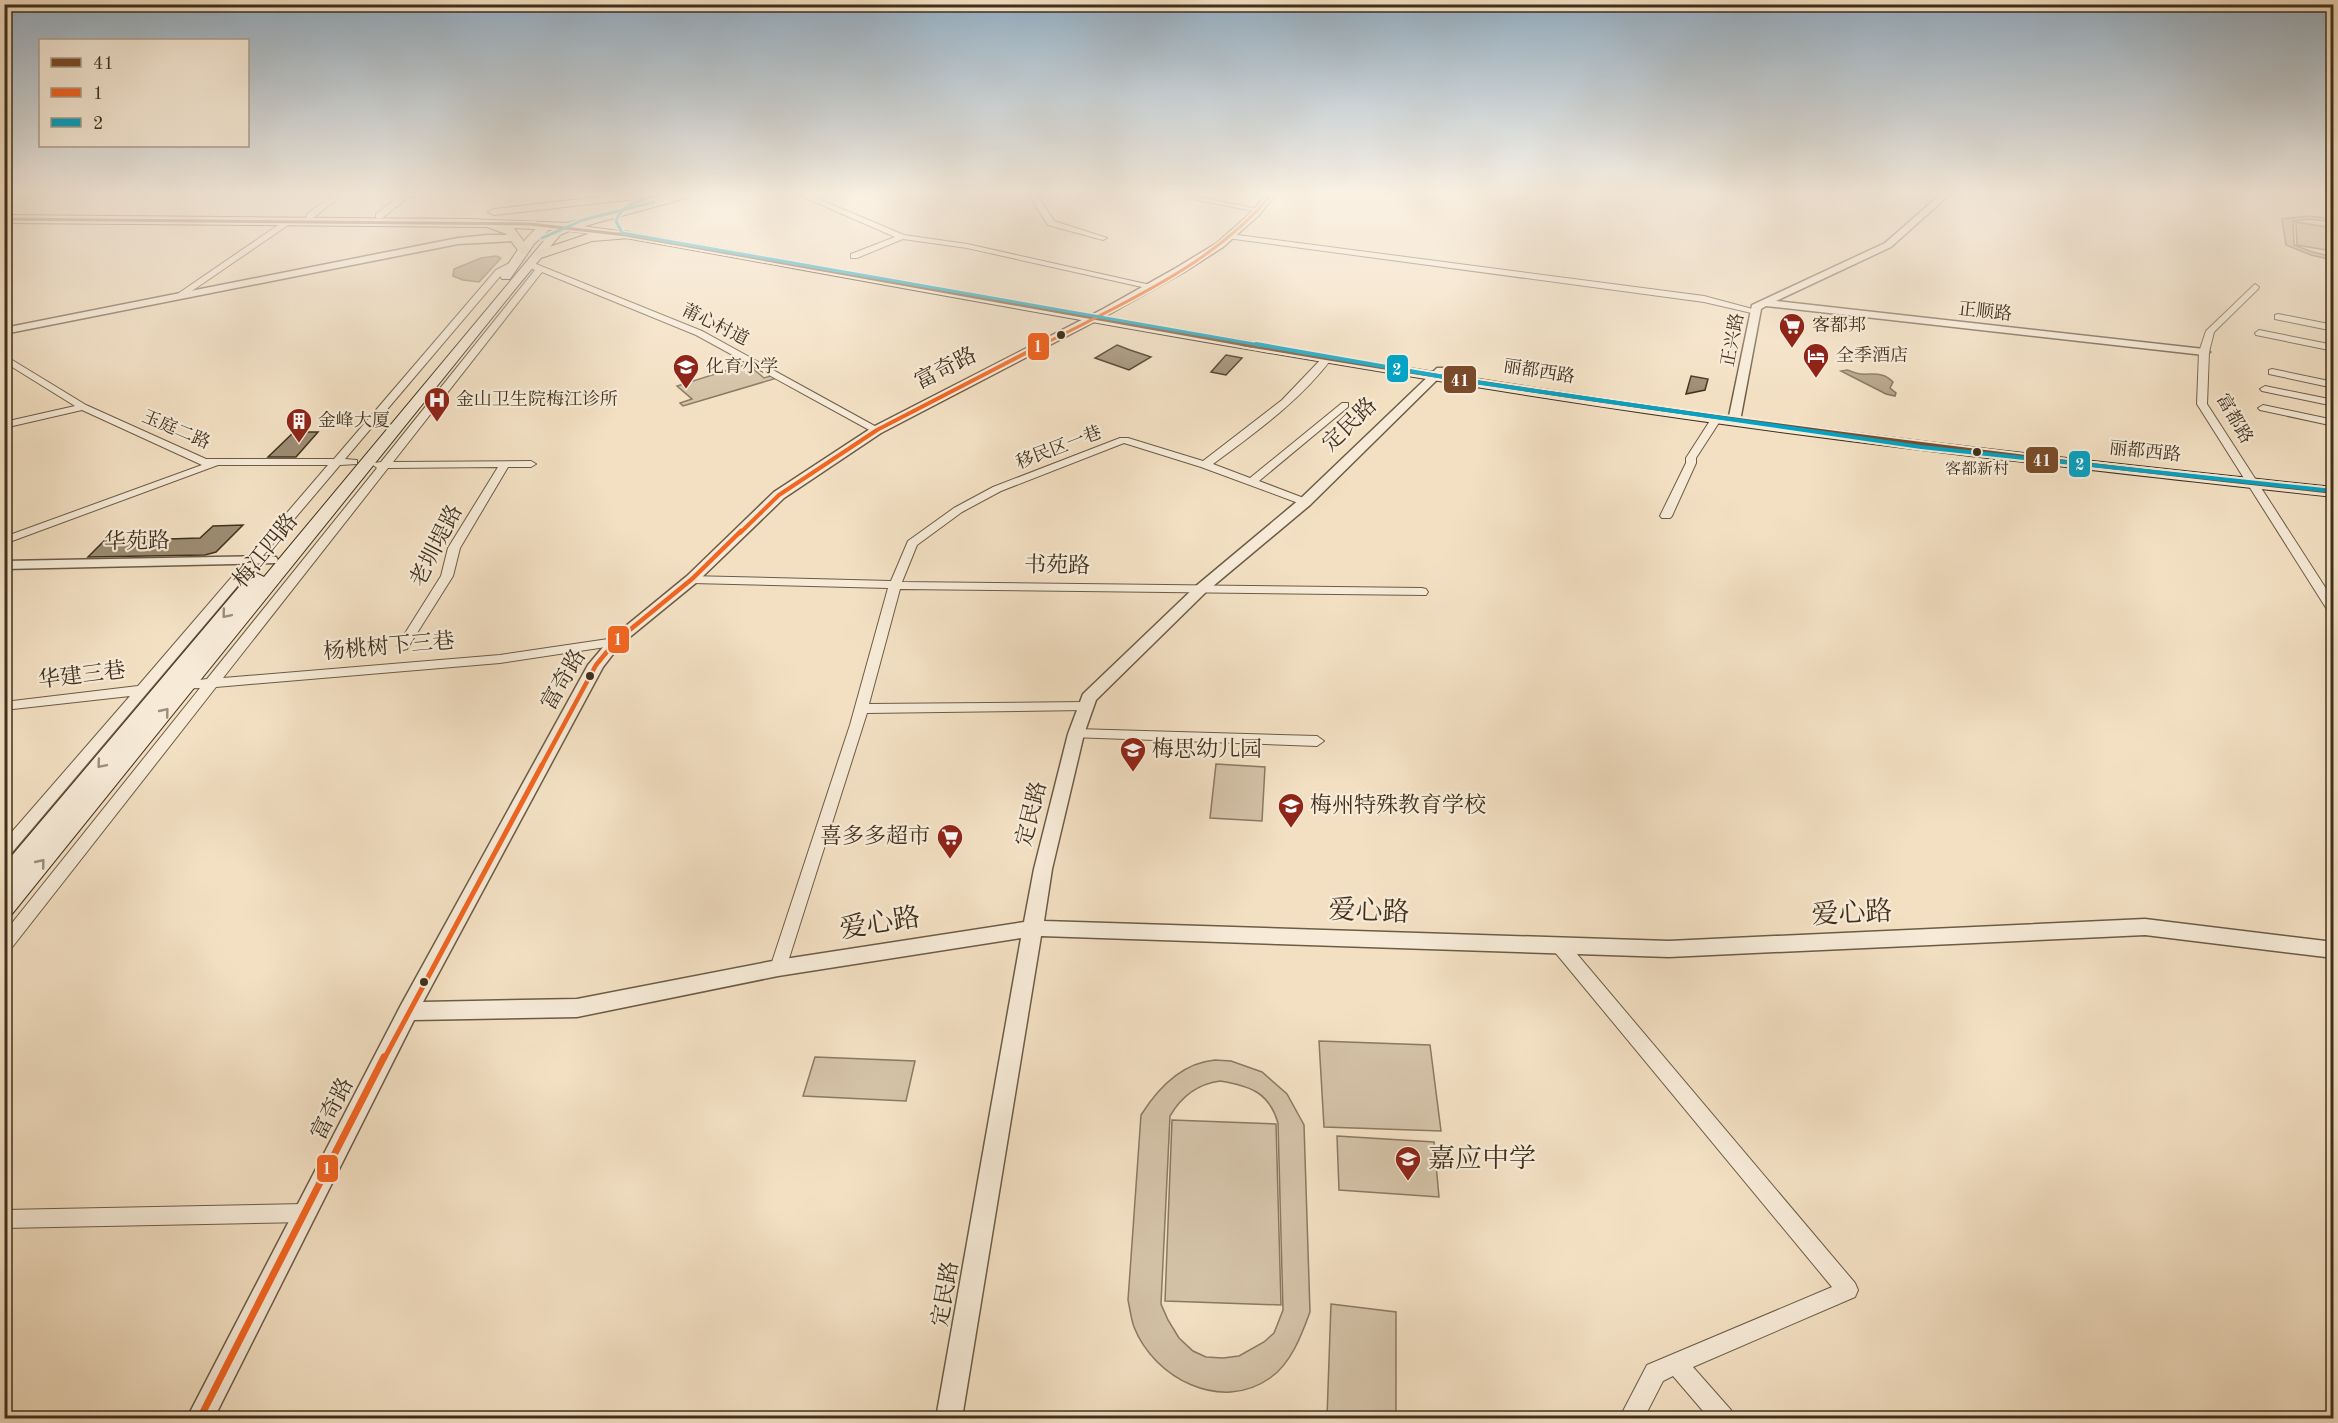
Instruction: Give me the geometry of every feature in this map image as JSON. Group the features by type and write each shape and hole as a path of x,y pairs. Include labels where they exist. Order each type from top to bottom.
{"main road":[{"name":"梅江四路","path":"4,881 351,464 530,261"},
{"name":"梅江四路","path":"4,908 530,261"},
{"name":"丽都西路","path":"797,261 1438,373 1717,418 1735,417"},
{"name":"丽都西路","path":"1101,314 1328,357 1924,447 2252,480 2334,492"},
{"name":"丽都西路","path":"2252,480 2334,484"}],"street":[{"path":"180,295 230,261"},
{"path":"4,331 353,261"},
{"path":"4,852 499,272 527,261"},
{"path":"4,945 530,261"},
{"name":"莆心村道","path":"534,261 699,333 877,430"},
{"path":"1038,261 1151,286"},
{"name":"富奇路","path":"200,1419 408,1011 596,665 615,642 692,579 780,495 877,430 1101,314 1192,261"},
{"path":"1423,261 1759,307"},
{"name":"正兴路","path":"1735,417 1759,307 1854,261"},
{"name":"富都路","path":"2255,287 2210,331 2204,352 2202,404 2334,611"},
{"name":"正顺路","path":"1759,307 2204,352"},
{"path":"2278,317 2334,328"},
{"path":"2259,333 2334,348"},
{"path":"1205,465 1288,401 1310,381 1328,357"},
{"name":"玉庭二路","path":"4,358 83,407 204,462 531,464"},
{"path":"2272,372 2334,385"},
{"name":"定民路","path":"950,1419 1043,869 1076,734 1089,698 1201,588 1305,502 1438,373"},
{"path":"2265,389 2334,403"},
{"path":"1252,482 1345,405"},
{"path":"4,425 83,407"},
{"path":"2263,408 2334,423"},
{"path":"1666,516 1691,463 1690,458 1717,418"},
{"name":"移民区一巷","path":"778,968 861,709 895,585 912,543 958,510 997,489 1124,440 1205,465 1305,502"},
{"path":"4,542 219,462"},
{"name":"老圳堤路","path":"403,646 447,576 453,548 505,464"},
{"name":"华苑路","path":"4,565 270,560"},
{"name":"书苑路","path":"692,579 895,585 1422,592"},
{"name":"杨桃树下三巷","path":"165,687 500,660 615,642"},
{"name":"华建三巷","path":"4,706 165,687"},
{"path":"861,709 1086,706"},
{"path":"1076,734 1317,741"},
{"name":"爱心路","path":"408,1011 577,1008 778,968 1033,927 1669,949 2145,927 2334,950"},
{"path":"1560,946 1848,1290 1655,1373 1633,1413 1633,1419"},
{"path":"4,1219 305,1213"},
{"path":"1676,1364 1723,1419"}],"shaded area":[{"path":"473,261 498,261 479,282 453,276 454,269"},
{"path":"747,364 764,378 774,375 777,378 683,406 680,403 692,399 677,386"},
{"path":"1847,370 1859,374 1885,376 1893,382 1890,388 1896,393 1895,396 1886,394 1841,371"},
{"path":"1216,764 1265,767 1262,821 1210,818"},
{"path":"1319,1041 1430,1045 1441,1131 1324,1127"},
{"path":"815,1057 915,1061 906,1101 803,1096"},
{"path":"1231,1061 1262,1072 1287,1094 1304,1125 1310,1312 1295,1348 1284,1365 1270,1378 1251,1388 1231,1392 1211,1391 1191,1385 1173,1375 1157,1361 1144,1345 1134,1327 1128,1300 1141,1115 1155,1095 1172,1079 1191,1066 1203,1062","holes":["1220,1081 1249,1088 1264,1097 1278,1123 1283,1310 1274,1333 1264,1342 1239,1356 1223,1358 1206,1357 1193,1351 1179,1338 1161,1304 1170,1116 1191,1092 1204,1085"]},
{"path":"1172,1120 1276,1124 1281,1305 1165,1301"},
{"path":"1337,1136 1434,1142 1439,1197 1339,1190"},
{"path":"1331,1304 1396,1312 1396,1418 1327,1417"}],"building":[{"path":"1117,345 1151,357 1129,370 1095,358"},
{"path":"1226,355 1242,358 1226,375 1211,372"},
{"path":"1691,376 1708,379 1705,390 1686,394"},
{"name":"金峰大厦","path":"294,432 318,432 296,457 268,457"},
{"path":"243,525 216,552 205,555 88,557 104,541 200,538 213,526"}],"transit line":[{"name":"41","path":"775,261 1151,328 1547,394 1924,446 2334,492"},
{"name":"2","path":"784,261 1467,381 1921,447 2333,491"},
{"name":"1","path":"200,1418 408,1011 596,665 615,642 692,579 779,495 877,430 1107,311 1194,261"}],"place":[{"name":"客都邦","path":"1792,349"},
{"name":"全季酒店","path":"1816,379"},
{"name":"化育小学","path":"686,390"},
{"name":"金山卫生院梅江诊所","path":"437,423"},
{"name":"金峰大厦","path":"299,444"},
{"name":"客都新村","path":"1977,452"},
{"name":"梅思幼儿园","path":"1133,773"},
{"name":"梅州特殊教育学校","path":"1291,829"},
{"name":"喜多多超市","path":"950,860"},
{"name":"嘉应中学","path":"1408,1182"}]}
